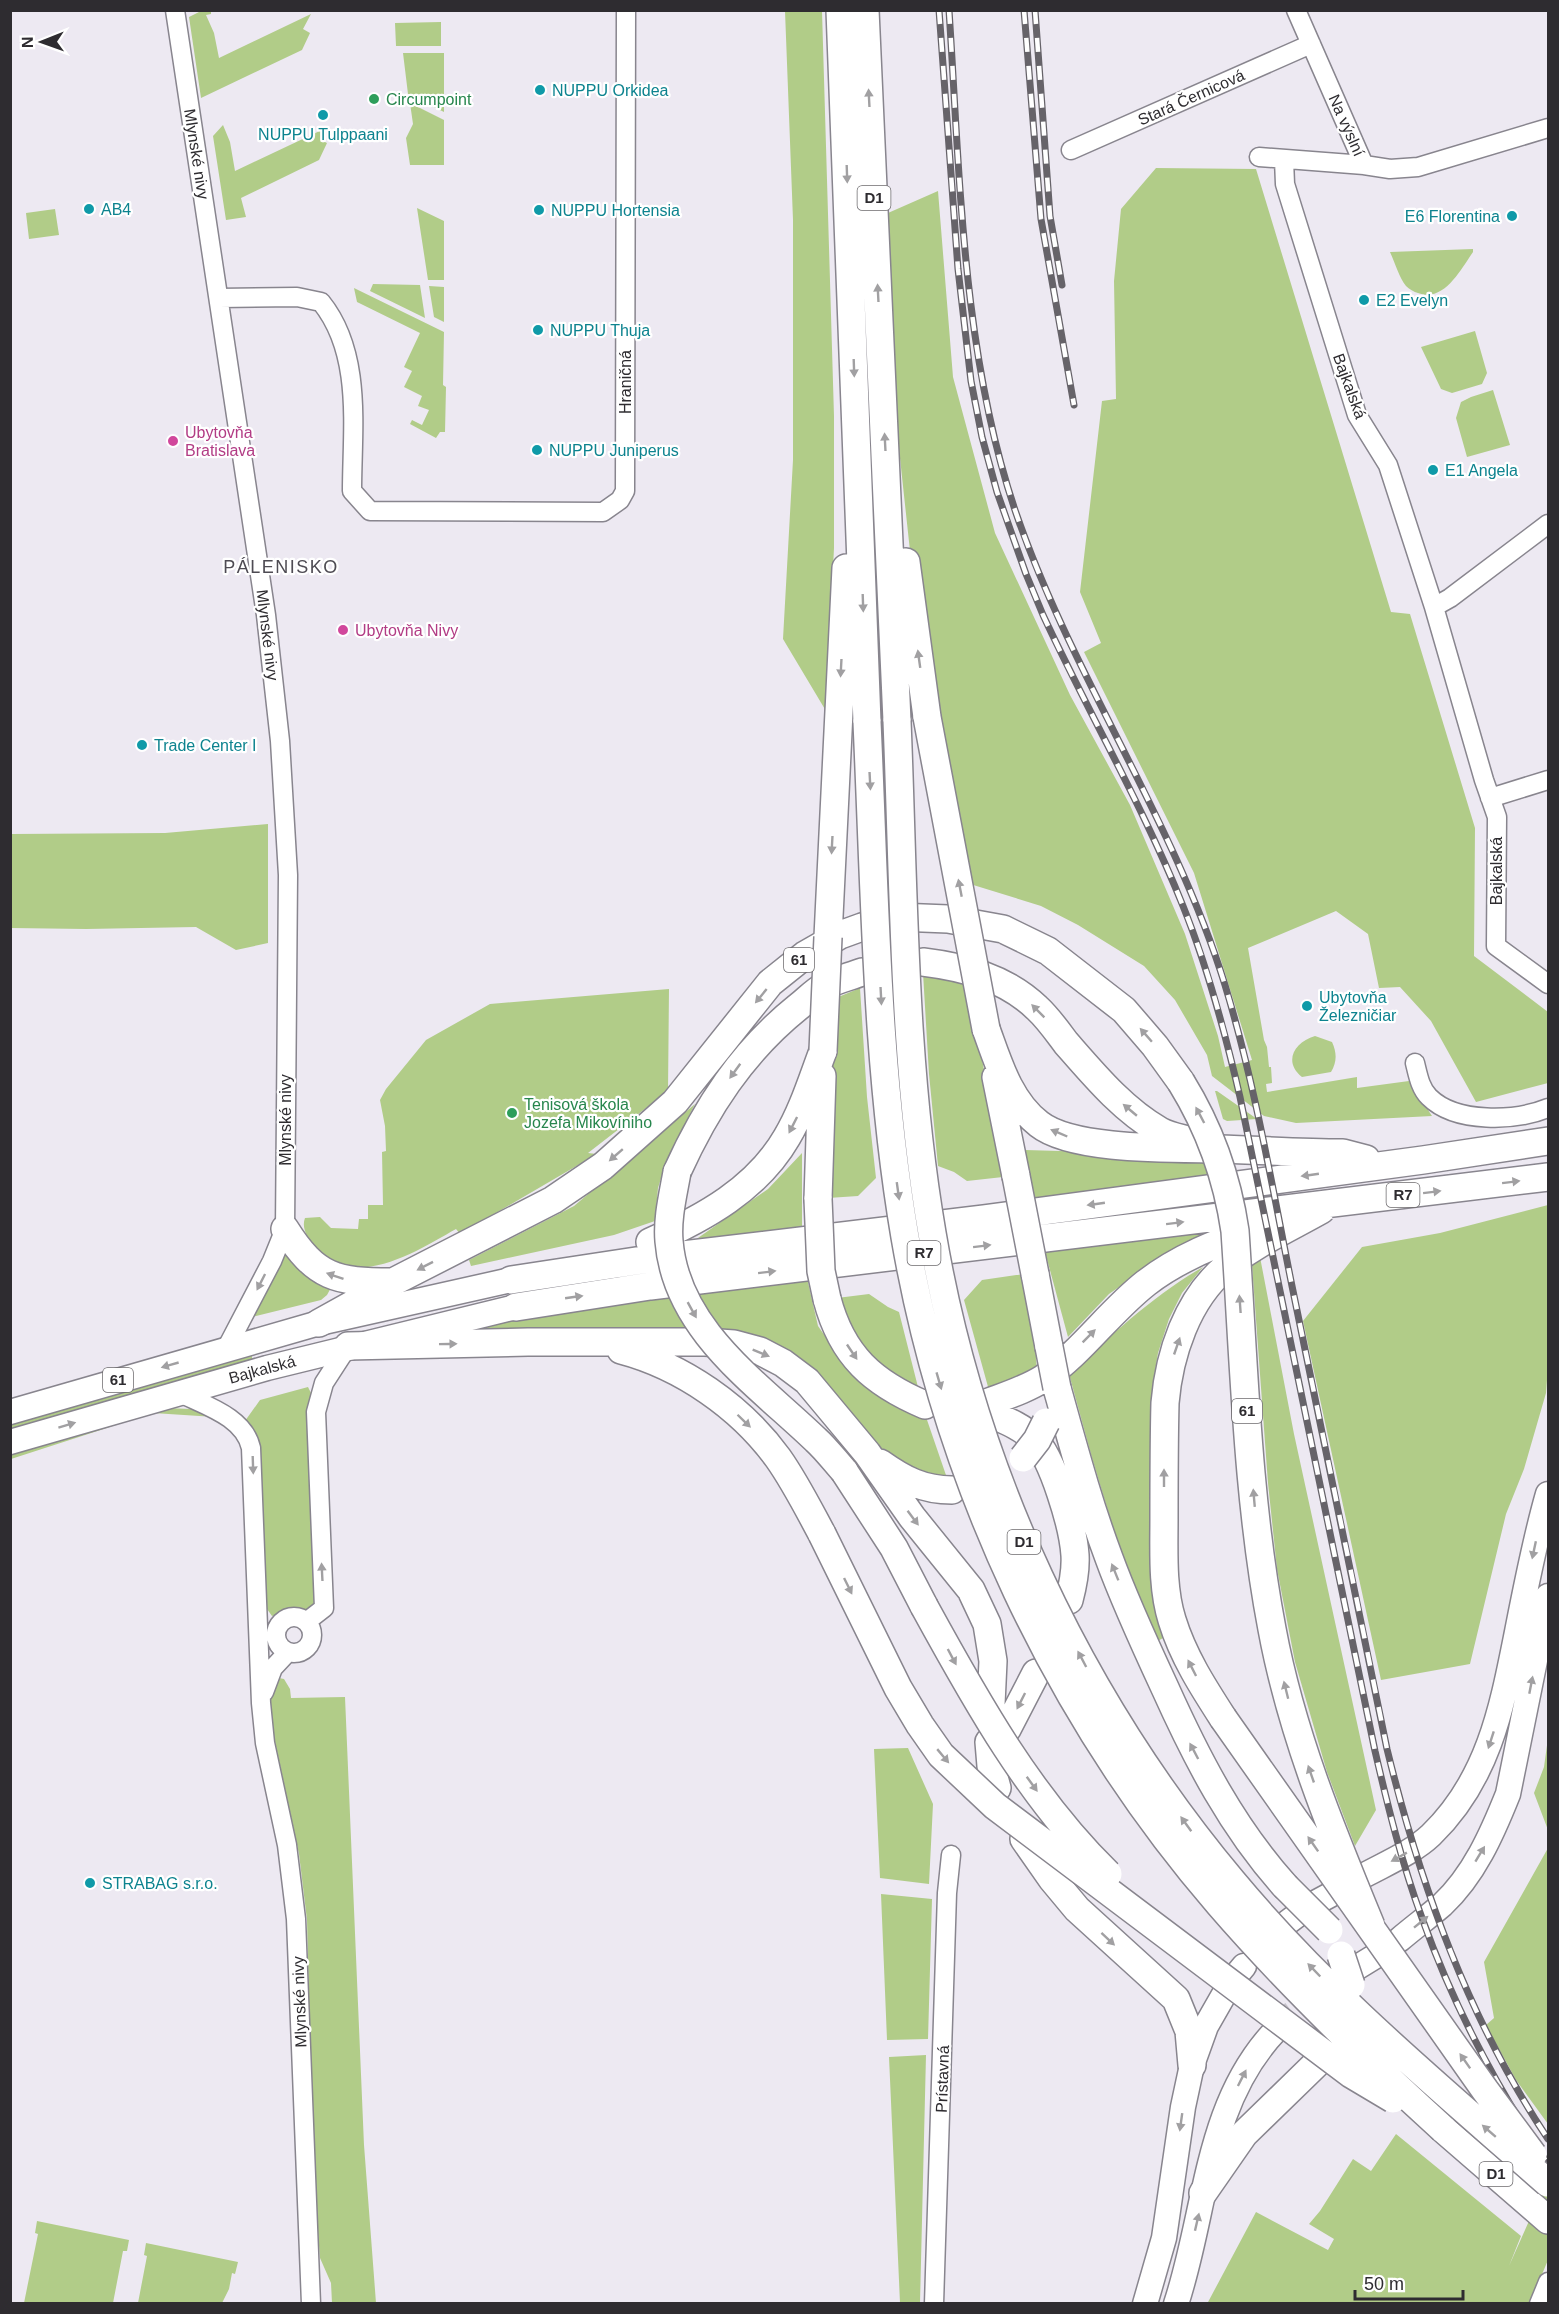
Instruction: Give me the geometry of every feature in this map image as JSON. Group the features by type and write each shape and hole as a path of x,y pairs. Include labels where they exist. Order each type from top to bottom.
{"highway":[{"name":"D1","path":"840,10 867,722 888,1114 905,1237 919,1304 958,1445 982,1514 1039,1637 1113,1762 1163,1834 1216,1901 1276,1968 1368,2060 1548,2220"},
{"name":"D1","path":"865,10 911,1044 920,1154 932,1235 963,1372 1007,1502 1033,1563 1079,1655 1117,1722 1164,1793 1234,1884 1336,1993 1384,2039 1548,2183"},
{"path":"888,501 903,541 927,717 1057,1388 1093,1512 1130,1612 1190,1745 1245,1838 1285,1886 1329,1930 1345,1972"},
{"path":"860,503 846,567 838,723 818,1199 821,1271 835,1324 864,1368 888,1388 925,1405"},
{"name":"61","path":"319,1323 393,1282 553,1200 603,1166 675,1102 770,983 805,955 840,935 898,917 948,919 1003,929 1048,951 1124,1010 1155,1046 1181,1082 1215,1146 1231,1200 1235,1231 1254,1503 1272,1630 1305,1757 1319,1798 1371,1926"},
{"path":"923,962 953,966 988,977 1013,990 1037,1008 1076,1055 1130,1111 1162,1132 1221,1149"},
{"path":"861,972 823,987 778,1023 741,1062 716,1096 695,1132 677,1172 669,1214 669,1241 675,1269 686,1299 699,1322 720,1349 818,1441 844,1471 894,1548 970,1689 1018,1765 1052,1813 1084,1851 1179,1945"},
{"path":"986,1029 1002,1074 1012,1092 1039,1124 1067,1137 1091,1142 1151,1148 1343,1154 1389,1165"},
{"path":"594,1267 702,1217 727,1202 746,1186 770,1162 787,1137 801,1110 823,1051"},
{"name":"R7","path":"512,1280 594,1267 984,1219 1389,1165 1548,1140"},
{"name":"R7","path":"516,1307 650,1286 1548,1177"},
{"path":"1332,1204 1249,1250 1224,1269 1207,1286 1192,1308 1181,1335 1167,1383 1164,1510 1166,1589 1171,1618 1182,1648 1197,1677 1223,1718 1548,2176"},
{"path":"1070,1600 1075,1576 1075,1553 1063,1504 1047,1459 1032,1437 991,1408 1044,1377 1067,1358 1124,1302 1171,1265 1242,1234 1332,1204"},
{"path":"285,1229 303,1256 325,1272 338,1278 356,1281 393,1282"},
{"path":"348,1346 528,1342 600,1344 705,1342 734,1344 760,1351 783,1363 807,1381 867,1454 979,1604 987,1623 992,1652 991,1704"},
{"path":"600,1344 634,1353 662,1365 710,1392 760,1436 799,1490 898,1688 941,1755 994,1806 1351,2074 1443,2129"},
{"path":"1017,1464 1037,1440 1046,1422 1057,1388"},
{"path":"867,1454 901,1478 917,1486 952,1490"},
{"path":"997,1788 998,1742 1036,1673"},
{"path":"1024,1839 1052,1879 1077,1909 1176,2000 1189,2031 1192,2065"},
{"path":"1203,2193 1244,2134 1317,2063"}],"main road":[{"name":"Bajkalská","path":"10,1412 319,1323 512,1280"},
{"name":"Bajkalská","path":"10,1442 178,1392 348,1346 516,1307"},
{"path":"1365,1875 1420,1844 1435,1831 1471,1785 1489,1748 1503,1703 1548,1494"},
{"path":"1399,1940 1443,1904 1461,1882 1482,1853 1508,1794 1548,1596"},
{"path":"1345,1972 1374,1957"},
{"path":"1145,2304 1166,2230 1183,2107 1192,2065 1206,2025 1236,1976"},
{"path":"1176,2304 1213,2145 1230,2102 1260,2047 1276,2030"}],"street":[{"name":"Mlynské nivy","path":"175,10 271,648 285,808 288,906 285,1229"},
{"name":"Hraničná","path":"219,298 297,297 321,302 334,317 344,345 352,381 352,491 370,511 603,512 620,500 625,491 626,10"},
{"name":"Na výslní","path":"1296,10 1364,165 1390,169 1418,167 1548,128"},
{"name":"Stará Černicová","path":"1071,150 1311,44"},
{"path":"1259,157 1364,165"},
{"name":"Bajkalská","path":"1284,160 1285,184 1357,415 1388,465 1434,606 1497,817 1496,946 1548,984"},
{"path":"1434,606 1450,598 1548,524"},
{"path":"1490,798 1548,780"},
{"path":"1416,1063 1422,1087 1428,1096 1447,1109 1464,1114 1510,1118 1548,1108"},
{"path":"226,1349 272,1261 285,1229"},
{"path":"306,1622 324,1608 316,1412 324,1383 348,1346"},
{"name":"Mlynské nivy","path":"178,1392 233,1421 251,1444 261,1703 266,1743 287,1845 295,1907 311,2304"},
{"path":"258,1609 281,1641"},
{"name":"Mlynské nivy","path":"261,1703 281,1641 283,1621 290,1618 300,1619 306,1622 312,1634 309,1644 300,1652 281,1641"},
{"name":"Mlynské nivy","path":"258,1659 267,1647 281,1641"},
{"name":"Prístavná","path":"934,2304 947,1893 951,1855"},
{"path":"1539,2304 1548,2282"}],"green space":[{"path":"203,10 211,11 211,14 206,15 214,33 219,58 311,14 303,29 310,33 302,50 201,98 189,17"},
{"path":"785,11 822,11 834,416 834,548 826,711 783,639 793,460 793,220"},
{"path":"441,22 441,46 396,46 395,23"},
{"path":"403,53 444,53 444,112 408,94"},
{"path":"410,103 444,120 444,165 410,165 406,138 413,124"},
{"path":"223,125 230,142 235,171 326,128 321,140 327,143 319,160 241,198 246,217 226,220 213,136"},
{"path":"1156,168 1256,169 1391,612 1410,614 1475,828 1474,956 1548,1012 1548,1083 1476,1102 1431,1021 1400,987 1379,988 1368,934 1336,911 1248,948 1269,1067 1271,1067 1272,1083 1266,1084 1267,1092 1357,1077 1357,1088 1409,1081 1432,1116 1296,1123 1264,1116 1212,1076 1207,1055 1175,1000 1144,966 1078,925 1041,906 970,884 918,625 899,449 888,213 938,191 953,377 995,533 1070,695 1130,805 1185,934 1218,1036 1225,1067 1252,1060 1194,873 1084,652 1101,643 1080,592 1102,401 1116,399 1114,281 1121,209"},
{"path":"417,208 444,221 444,280 428,280"},
{"path":"55,209 59,235 29,239 26,213"},
{"path":"1473,249 1451,283 1436,293 1427,295 1415,292 1406,286 1390,252"},
{"path":"373,284 420,285 425,318 370,291"},
{"path":"429,286 444,287 444,322 434,317"},
{"path":"354,288 444,332 445,432 440,432 436,438 410,424 412,420 422,425 429,410 418,406 422,396 404,387 412,371 404,367 420,333 357,302"},
{"path":"1475,331 1487,373 1482,384 1452,393 1441,389 1421,347"},
{"path":"1493,390 1510,445 1467,457 1456,418 1461,402"},
{"path":"268,824 268,943 236,950 196,927 11,928 11,834 165,833"},
{"path":"923,973 968,980 1003,1177 967,1181 954,1172 938,1166 929,1074"},
{"path":"860,988 867,1097 876,1178 858,1196 828,1198 836,998"},
{"name":"Tenisová škola Jozefa Mikovíniho","path":"669,989 668,1091 588,1153 597,1154 460,1234 456,1229 423,1248 385,1264 347,1267 330,1260 310,1240 305,1229 305,1218 320,1217 331,1228 358,1229 359,1219 368,1219 368,1205 383,1205 382,1152 386,1151 385,1126 380,1100 386,1089 426,1040 490,1004"},
{"path":"1315,1036 1332,1042 1335,1054 1334,1065 1331,1072 1302,1077 1296,1071 1292,1059 1301,1043"},
{"path":"1215,1091 1257,1119 1227,1121 1223,1119"},
{"path":"695,1104 667,1159 658,1188 655,1221 614,1235 471,1266 469,1260 574,1206"},
{"path":"1025,1150 1199,1155 1206,1165 1208,1175 1035,1201"},
{"path":"802,1153 802,1230 695,1240 768,1189"},
{"path":"1548,1205 1546,1393 1524,1469 1506,1514 1470,1664 1381,1680 1303,1321 1362,1247 1440,1233"},
{"path":"1208,1225 1209,1236 1156,1261 1109,1294 1068,1337 1044,1248"},
{"path":"285,1252 333,1284 321,1300 252,1317"},
{"path":"1260,1257 1294,1434 1376,1810 1355,1846 1327,1772 1295,1662 1277,1569 1268,1483 1252,1265"},
{"path":"1203,1267 1182,1293 1169,1319 1158,1353 1152,1389 1152,1567 1154,1599 1163,1638 1156,1642 1119,1547 1069,1374 1149,1303"},
{"path":"1024,1274 1035,1341 1037,1372 990,1394 964,1300 982,1280"},
{"path":"807,1278 818,1326 846,1366 872,1391 897,1408 926,1417 948,1481 890,1459 785,1350 427,1337 538,1312"},
{"path":"869,1294 899,1312 920,1395 867,1357 837,1298"},
{"path":"252,1354 252,1362 11,1433 11,1424"},
{"path":"308,1387 311,1393 309,1416 317,1606 272,1616 267,1609 260,1451 245,1421 260,1400"},
{"path":"166,1408 191,1409 215,1417 153,1413 11,1459 11,1451"},
{"path":"279,1678 284,1679 290,1689 291,1698 345,1697 364,2145 376,2303 332,2303 331,2283 320,2258 313,2170 307,1920 299,1854 271,1723 271,1692"},
{"path":"1548,1738 1548,1830 1534,1793 1544,1767"},
{"path":"908,1748 933,1804 929,1884 880,1878 874,1749"},
{"path":"1548,1848 1548,2124 1516,2080 1486,2025 1494,2018 1484,1962"},
{"path":"881,1894 932,1899 928,2039 887,2040"},
{"path":"926,2055 920,2303 900,2303 889,2057"},
{"path":"1396,2134 1521,2236 1509,2266 1548,2178 1548,2260 1530,2303 1207,2304 1256,2212 1328,2250 1334,2239 1309,2224 1320,2211 1353,2159 1371,2171"},
{"path":"37,2221 129,2240 127,2251 123,2251 113,2303 24,2303 38,2234 35,2233"},
{"path":"146,2243 238,2262 222,2303 138,2303 147,2256 144,2255"}],"tunnel":[{"path":"1276,2030 1292,2013 1324,1989"}],"railway":[{"path":"939,10 958,269 971,381 982,437 997,492 1043,615 1151,832 1183,906 1208,977 1240,1097 1375,1751 1402,1856 1434,1950 1462,2014 1511,2106 1548,2164"},
{"path":"949,10 966,264 984,391 998,453 1016,513 1039,573 1065,632 1179,865 1204,924 1225,985 1236,1022 1262,1135 1387,1749 1400,1801 1432,1902 1471,2000 1520,2094 1548,2139"},
{"path":"1024,10 1041,219 1074,405"},
{"path":"1035,10 1050,216 1062,285"}],"place":[{"name":"NUPPU Orkidea","path":"540,90"},
{"name":"Circumpoint","path":"374,99"},
{"name":"NUPPU Tulppaani","path":"323,115"},
{"name":"AB4","path":"89,209"},
{"name":"NUPPU Hortensia","path":"539,210"},
{"name":"E6 Florentina","path":"1512,216"},
{"name":"E2 Evelyn","path":"1364,300"},
{"name":"NUPPU Thuja","path":"538,330"},
{"name":"Ubytovňa Bratislava","path":"173,441"},
{"name":"NUPPU Juniperus","path":"537,450"},
{"name":"E1 Angela","path":"1433,470"},
{"name":"Ubytovňa Nivy","path":"343,630"},
{"name":"Trade Center I","path":"142,745"},
{"name":"Ubytovňa Železničiar","path":"1307,1006"},
{"name":"Tenisová škola Jozefa Mikovíniho","path":"512,1113"},
{"name":"STRABAG s.r.o.","path":"90,1883"}],"district":[{"name":"PÁLENISKO","path":"281,567"}]}
